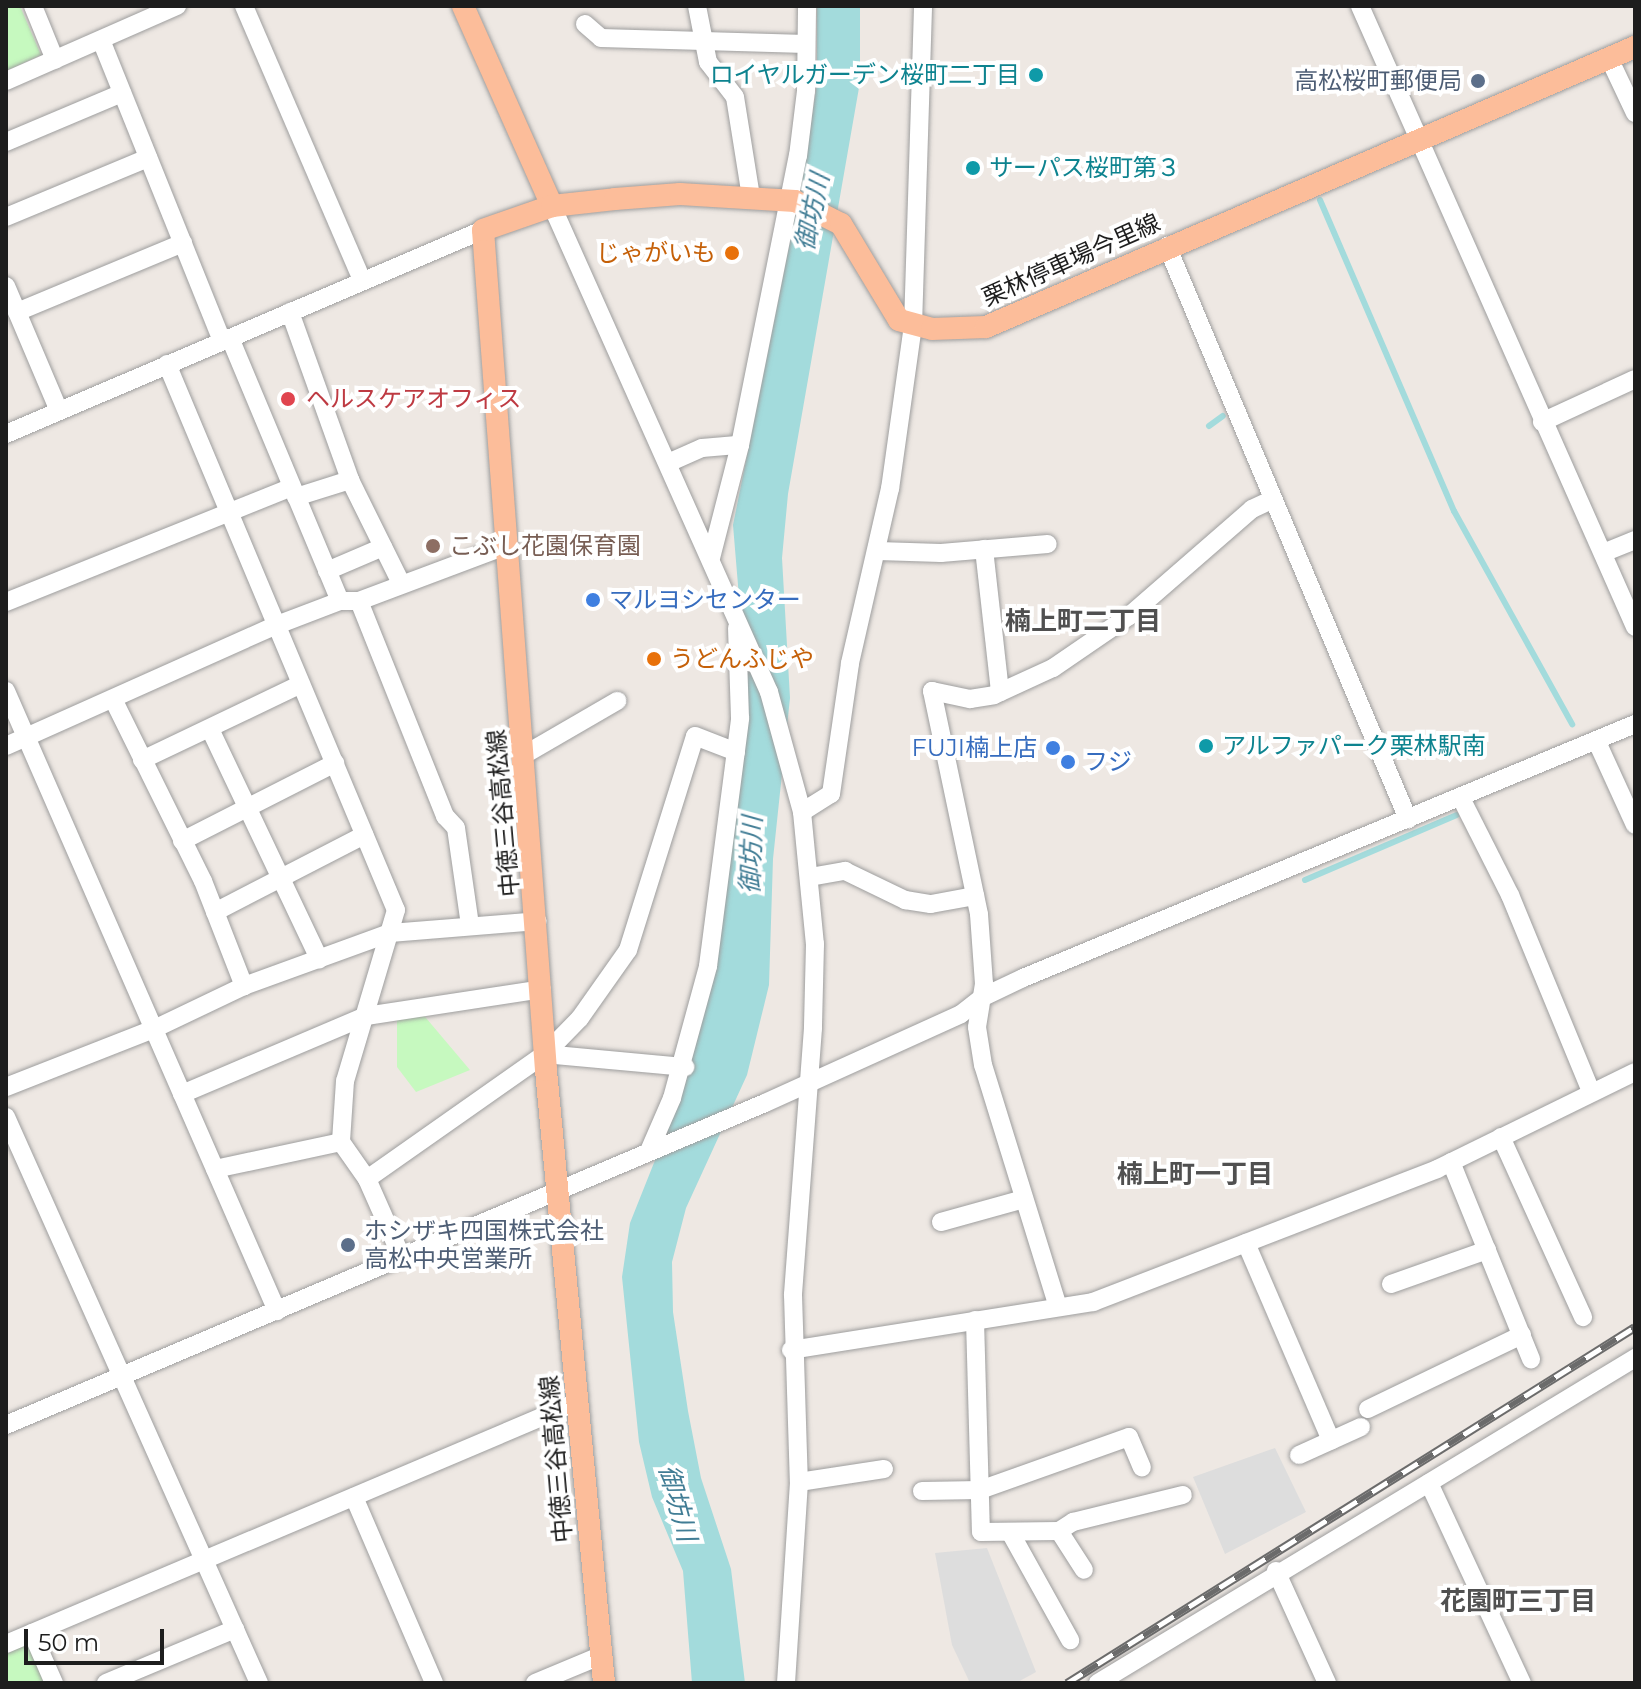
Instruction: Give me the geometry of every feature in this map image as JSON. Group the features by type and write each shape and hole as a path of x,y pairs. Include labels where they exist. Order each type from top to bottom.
{"main road":[{"path":"463,6 552,206"},
{"name":"栗林停車場今里線","path":"913,326 986,327 1167,246 1421,143 1635,47"},
{"path":"483,230 552,206 680,194 792,201 835,220 864,255 890,311 913,326"},
{"name":"中徳三谷高松線","path":"483,230 538,921 545,1054 604,1683"}],"street":[{"path":"33,6 55,60"},
{"path":"6,81 177,6"},
{"path":"244,6 362,280"},
{"path":"697,6 701,42 708,62 735,97 751,197"},
{"path":"711,558 740,445 792,201 806,91 807,6"},
{"path":"802,812 831,794 850,663 878,551 913,326 923,6"},
{"path":"1360,6 1635,627"},
{"path":"585,24 601,38 806,44"},
{"path":"101,40 183,243 340,601"},
{"path":"1609,58 1635,113"},
{"path":"6,142 122,93"},
{"path":"6,217 148,158"},
{"path":"552,206 769,692 802,812 815,944 810,1081 791,1350 799,1482 786,1683"},
{"path":"6,434 483,230"},
{"path":"17,312 183,243"},
{"path":"1167,246 1408,819"},
{"path":"6,286 59,411"},
{"path":"290,312 350,480 401,583"},
{"path":"167,364 396,910 345,1081 341,1142 367,1179 402,1258"},
{"path":"1542,422 1635,379"},
{"path":"668,463 702,448 740,445"},
{"path":"6,602 229,511 350,480"},
{"path":"1058,1307 983,1065 977,1027 983,997 975,896 932,691 970,699 1000,692 1053,668 1129,616 1252,509 1273,499"},
{"path":"1603,553 1635,540"},
{"path":"878,551 1048,544"},
{"path":"6,746 277,625 340,601 359,601 508,545"},
{"path":"327,571 383,547"},
{"path":"984,549 1000,692"},
{"path":"359,601 445,816 456,828 470,925"},
{"path":"654,1149 684,1067 710,954 736,752 737,618"},
{"path":"142,760 301,684"},
{"path":"6,691 277,1311"},
{"path":"113,699 215,912 244,986"},
{"path":"524,755 617,701"},
{"path":"6,1425 730,1118 961,1014 983,997 1635,724"},
{"path":"210,729 319,959"},
{"path":"367,1179 545,1054 580,1018 628,950 695,736 736,752"},
{"path":"1597,742 1635,825"},
{"path":"182,841 335,763"},
{"path":"1461,798 1510,895 1591,1092"},
{"path":"215,912 279,874 364,835"},
{"path":"810,877 845,871 905,900 931,904 975,896"},
{"path":"6,1087 154,1029 244,986 390,933 538,921"},
{"path":"182,1094 366,1016 542,989"},
{"path":"545,1054 684,1067"},
{"path":"791,1350 1093,1302 1451,1162 1635,1072"},
{"path":"6,1117 259,1683"},
{"path":"1501,1137 1583,1317"},
{"path":"215,1169 341,1142"},
{"path":"1451,1162 1531,1359"},
{"path":"941,1222 1024,1199"},
{"path":"1246,1243 1331,1440"},
{"path":"1391,1284 1487,1250"},
{"path":"975,1320 981,1532 1059,1531 1073,1522 1183,1495"},
{"path":"1299,1455 1522,1335"},
{"path":"1098,1683 1276,1571 1635,1358"},
{"path":"6,1644 577,1402"},
{"path":"922,1491 980,1490 1129,1437 1142,1467"},
{"path":"799,1482 884,1469"},
{"path":"1429,1483 1522,1683"},
{"path":"354,1497 434,1683"},
{"path":"1059,1531 1084,1570"},
{"path":"1010,1532 1070,1640"},
{"path":"1276,1571 1327,1683"},
{"path":"106,1683 235,1629"},
{"path":"32,1633 54,1683"},
{"path":"535,1683 600,1656"}],"green space":[{"path":"6,6 20,6 41,55 6,71"},
{"path":"421,1012 470,1070 416,1092 397,1067 397,1016"},
{"path":"29,1643 47,1683 6,1683 6,1654"}],"shaded area":[{"path":"1275,1448 1306,1512 1225,1554 1193,1477"},
{"path":"987,1548 1036,1672 1016,1683 970,1683 952,1645 935,1553"}],"water":[{"name":"御坊川","path":"817,6 860,6 860,82 788,494 782,558 790,698 773,859 769,985 747,1075 686,1208 672,1262 673,1312 688,1411 701,1478 731,1569 745,1683 692,1683 683,1571 652,1497 639,1442 622,1277 630,1223 685,1085 711,985 741,621 733,525 802,182 817,83"}],"waterway":[{"path":"1320,200 1454,511 1572,724"},
{"path":"1209,426 1223,416"},
{"path":"1305,880 1457,815"}],"railway":[{"path":"1067,1683 1635,1327"}],"place":[{"name":"ロイヤルガーデン桜町二丁目","path":"1036,75"},
{"name":"高松桜町郵便局","path":"1478,81"},
{"name":"サーパス桜町第３","path":"973,168"},
{"name":"じゃがいも","path":"732,253"},
{"name":"ヘルスケアオフィス","path":"288,399"},
{"name":"こぶし花園保育園","path":"433,546"},
{"name":"マルヨシセンター","path":"593,600"},
{"name":"うどんふじや","path":"654,659"},
{"name":"アルファパーク栗林駅南","path":"1206,746"},
{"name":"FUJI楠上店","path":"1053,748"},
{"name":"フジ","path":"1068,762"},
{"name":"ホシザキ四国株式会社 高松中央営業所","path":"348,1245"}],"district":[{"name":"楠上町二丁目","path":"1083,622"},
{"name":"楠上町一丁目","path":"1195,1175"},
{"name":"花園町三丁目","path":"1518,1602"}]}
